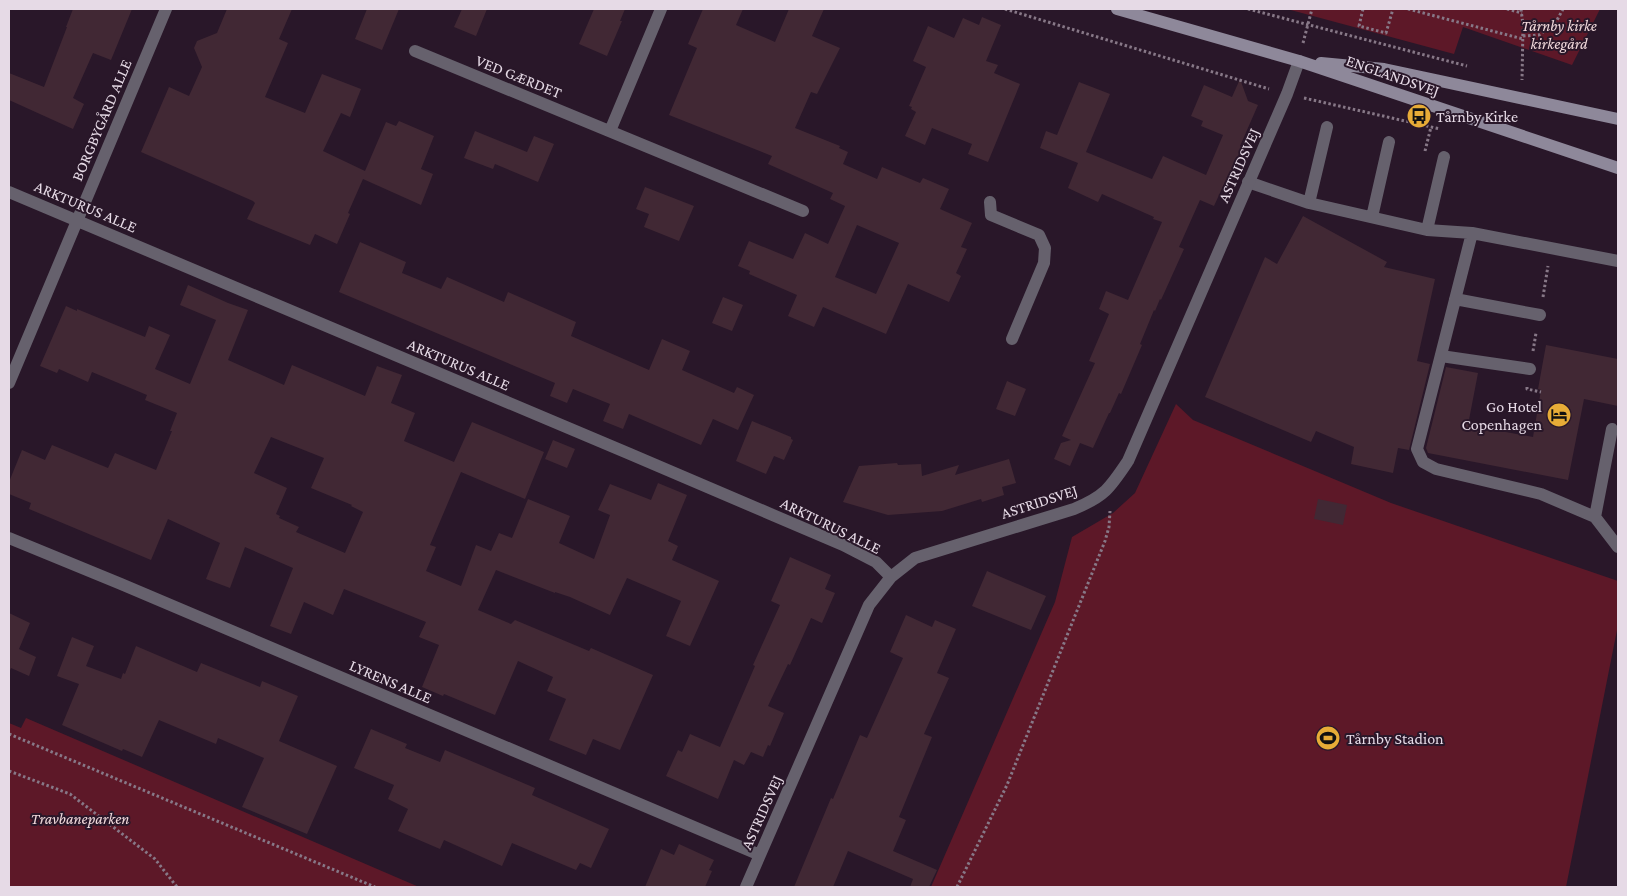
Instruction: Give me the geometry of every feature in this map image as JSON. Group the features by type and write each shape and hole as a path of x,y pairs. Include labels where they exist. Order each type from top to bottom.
{"main road":[{"name":"ENGLANDSVEJ","path":"1117,9 1299,61 1618,168"},
{"name":"ENGLANDSVEJ","path":"1299,61 1384,69 1618,118"}],"street":[{"name":"BORGBYGÅRD ALLE","path":"9,383 166,9"},
{"path":"610,131 661,9"},
{"name":"VED GÆRDET","path":"415,51 803,211"},
{"name":"ASTRIDSVEJ","path":"746,887 869,605 890,577 915,558 1074,509 1095,500 1111,486 1128,460 1287,94 1299,61"},
{"path":"1310,203 1328,127"},
{"path":"1372,217 1389,142"},
{"path":"1427,230 1444,157"},
{"path":"1248,182 1310,203 1427,230 1472,232 1618,261"},
{"name":"ARKTURUS ALLE","path":"9,192 844,545 876,562 890,577"},
{"path":"990,202 991,215 1040,235 1045,248 1044,263 1012,339"},
{"path":"1472,232 1417,449 1423,462 1436,469 1541,494 1596,517 1618,547"},
{"path":"1455,299 1540,315"},
{"path":"1440,356 1530,369"},
{"path":"1596,517 1612,429"},
{"name":"LYRENS ALLE","path":"9,538 130,587 760,855"}],"path":[{"path":"1004,9 1287,94 1449,132"},
{"path":"1248,9 1468,66"},
{"path":"1299,61 1312,9"},
{"path":"1363,9 1359,26 1386,33 1393,9"},
{"path":"1408,9 1523,38 1538,35 1556,22 1563,9"},
{"path":"1507,9 1521,11 1523,38 1522,79 1519,98"},
{"path":"1513,76 1532,81"},
{"path":"957,887 1007,785 1105,541 1109,527 1111,486"},
{"path":"9,734 374,887"},
{"path":"9,772 70,794 155,859 177,887"}],"green space":[{"name":"Tårnby kirke kirkegård","path":"1287,9 1600,9 1572,65 1463,27 1454,54"},
{"name":"Tårnby Stadion","path":"1176,404 1193,420 1391,503 1618,581 1618,625 1566,887 931,887 1055,602 1072,537 1113,513 1135,493"},
{"name":"Travbaneparken","path":"26,718 419,887 9,887 9,723 21,728"}],"building":[{"path":"73,9 132,9 111,60 93,53 73,98 84,104 73,129 9,100 9,73 44,87"},
{"path":"227,9 292,9 279,39 288,43 265,97 305,113 322,74 361,89 350,117 341,113 323,151 365,171 386,122 396,126 399,121 434,136 421,169 433,174 421,205 363,179 337,244 315,234 310,245 247,219 255,203 253,201 141,152 169,87 189,96 202,67 194,48 197,41 217,33"},
{"path":"367,9 399,9 382,50 355,39"},
{"path":"462,9 487,9 476,36 454,27"},
{"path":"594,9 625,9 607,56 579,44"},
{"path":"703,9 743,9 736,25 775,42 789,9 824,9 812,36 840,48 817,94 811,92 795,128 840,146 839,148 848,152 843,164 877,179 882,167 920,183 923,178 949,189 940,209 972,223 961,247 967,249 956,273 961,276 949,302 908,284 886,334 823,307 814,327 788,316 797,295 749,274 750,271 738,266 749,241 793,259 805,233 828,244 845,206 830,199 833,193 768,164 772,156 669,115 697,48 688,44","holes":["857,225 899,243 876,294 835,277"]},
{"path":"982,17 1001,25 986,61 998,65 994,73 1020,84 988,162 968,154 972,144 932,128 925,145 905,136 916,112 909,106 926,67 913,61 928,26 954,38 963,18 979,25"},
{"path":"1240,79 1248,101 1258,105 1226,183 1214,206 1200,200 1179,247 1184,249 1161,300 1154,310 1140,344 1142,345 1121,394 1119,393 1093,448 1080,443 1070,466 1054,459 1061,443 1071,440 1062,436 1095,363 1089,361 1109,314 1099,309 1106,291 1128,300 1162,222 1102,194 1098,202 1068,188 1078,163 1040,148 1046,131 1057,135 1079,82 1110,94 1086,152 1152,179 1163,156 1206,175 1223,135 1201,126 1203,121 1191,116 1204,85 1232,97"},
{"path":"475,131 527,152 534,136 554,144 538,182 495,164 493,169 464,158"},
{"path":"645,187 694,206 679,241 644,227 649,214 636,209"},
{"path":"1303,216 1387,262 1384,267 1435,279 1417,361 1430,364 1409,450 1398,448 1393,473 1351,464 1354,447 1316,431 1311,442 1205,397 1265,257 1277,264"},
{"path":"360,242 406,262 402,273 441,289 447,277 504,302 508,292 576,322 571,336 649,370 662,339 690,351 682,370 734,393 737,387 754,395 738,430 713,419 701,445 629,414 623,429 603,421 610,404 573,389 567,403 550,396 555,383 339,292"},
{"path":"188,285 248,310 228,360 284,385 292,365 365,396 377,366 402,375 391,403 415,413 404,441 454,462 472,422 544,452 525,499 461,472 430,545 436,547 426,571 461,586 476,545 491,551 499,533 512,538 528,499 570,516 559,543 594,559 610,515 598,510 610,484 651,500 658,483 687,495 668,541 678,546 672,560 719,581 690,646 666,636 681,601 627,578 610,615 570,597 496,570 478,610 511,624 515,620 589,651 591,648 653,675 620,750 593,739 586,755 549,740 566,699 547,691 553,677 518,661 495,715 422,687 439,645 419,637 426,622 344,589 333,615 304,602 291,634 270,626 293,568 245,547 230,588 206,579 220,543 168,519 151,560 29,509 31,503 9,494 9,482 22,450 45,460 52,445 108,468 115,453 156,470 172,431 170,431 177,413 145,400 147,395 92,372 88,382 59,369 57,373 40,366 66,306 145,337 149,326 170,335 155,369 190,384 216,320 180,305","holes":["271,437 324,458 311,488 352,505 363,512 345,553 296,532 299,527 279,518 280,516 276,514 287,488 254,473"]},
{"path":"723,297 743,305 732,331 712,323"},
{"name":"Go Hotel Copenhagen","path":"1546,345 1618,359 1618,406 1584,399 1568,480 1428,453 1426,448 1446,367 1478,373 1468,425 1533,437 1541,390 1538,389"},
{"path":"1007,381 1026,389 1015,416 996,409"},
{"path":"752,421 791,437 793,440 784,460 774,456 766,474 736,461"},
{"path":"553,440 575,449 567,468 545,459"},
{"path":"1009,459 1016,483 1002,487 1004,495 982,502 981,499 942,511 888,515 843,502 859,466 897,463 898,465 921,464 922,476 959,465 955,475"},
{"path":"1318,499 1347,505 1343,525 1314,519"},
{"path":"790,557 831,575 825,589 835,593 822,623 811,618 790,665 788,664 768,706 784,713 770,746 768,745 763,757 751,752 744,765 734,760 718,799 666,776 678,750 682,752 690,734 720,747 755,666 753,665 780,605 771,601"},
{"path":"987,571 1046,596 1031,630 972,606"},
{"path":"9,613 30,623 19,649 36,657 29,676 11,668 9,673"},
{"path":"906,615 932,627 935,620 956,629 937,673 949,678 924,734 932,737 899,817 906,820 893,851 937,870 929,887 910,887 913,879 848,851 833,887 794,887 831,798 833,799 860,735 867,738 903,658 890,652"},
{"path":"72,637 94,646 86,666 121,679 123,673 125,674 136,646 197,672 201,663 260,687 262,681 298,696 279,741 337,766 307,834 242,807 264,758 218,738 216,744 159,720 142,757 123,749 122,751 62,725 79,684 57,676"},
{"path":"371,729 407,744 405,748 440,762 445,750 476,763 535,788 532,795 609,829 591,868 580,863 576,870 512,843 502,866 444,840 440,849 398,831 408,809 388,799 394,785 354,768"},
{"path":"679,844 714,860 709,870 712,871 705,887 645,887 661,849 674,855"}],"place":[{"name":"Tårnby Kirke","path":"1419,116"},
{"name":"Go Hotel Copenhagen","path":"1559,415"},
{"name":"Tårnby Stadion","path":"1328,738"}]}
